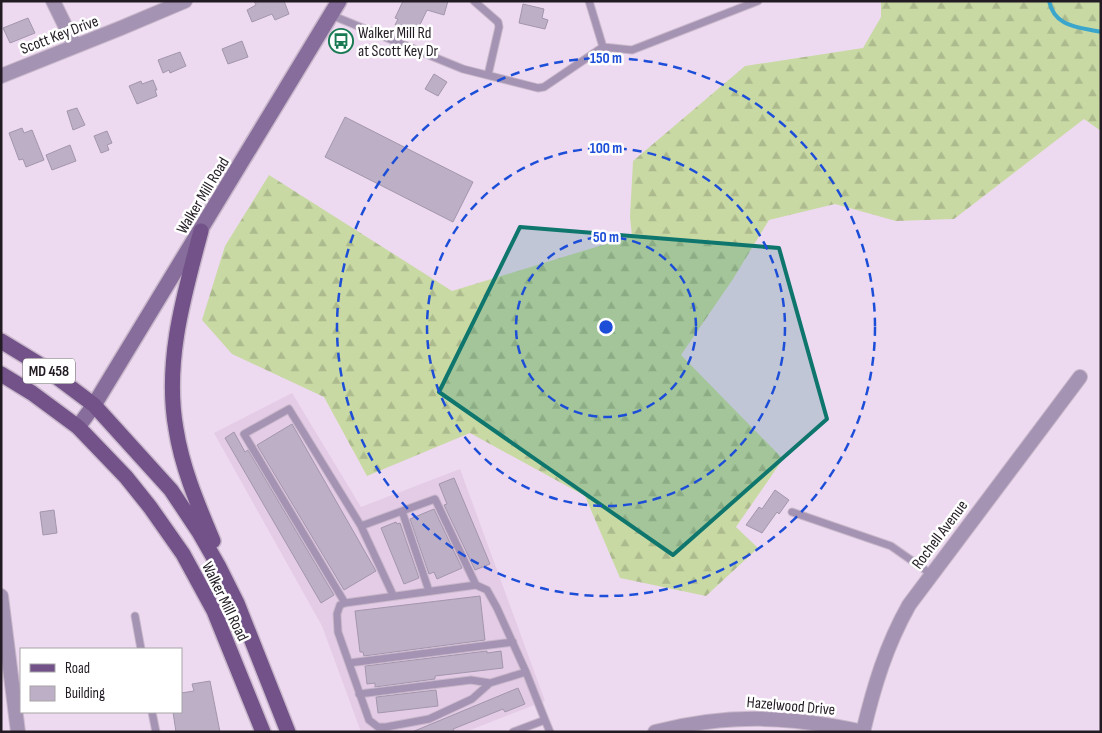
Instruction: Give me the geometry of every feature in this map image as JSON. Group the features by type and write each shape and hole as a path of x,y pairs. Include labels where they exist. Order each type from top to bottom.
{"main road":[{"path":"201,231 177,325 173,383 176,428 190,484 237,603"},
{"name":"MD 458","path":"1,341 42,366 94,405"},
{"name":"MD 458","path":"1,374 32,393 78,427"},
{"name":"Walker Mill Road","path":"94,405 171,490 199,532 237,603 288,732"},
{"name":"Walker Mill Road","path":"78,427 126,477 183,554 214,611 263,732"}],"street":[{"path":"53,1 75,46"},
{"name":"Scott Key Drive","path":"1,76 185,1"},
{"name":"Walker Mill Road","path":"78,427 94,405 201,231 338,1"},
{"name":"Rochell Avenue","path":"864,732 877,678 894,631 909,605 1080,377"},
{"path":"1,596 18,732"},
{"name":"Hazelwood Drive","path":"655,732 701,722 746,718 812,722 864,732"}],"lane":[{"path":"474,1 498,22 499,27 488,76"},
{"path":"589,1 603,47"},
{"path":"331,15 463,69 538,88 544,87 603,47 632,50 758,1"},
{"path":"345,603 244,434 289,409 362,526 393,595"},
{"path":"362,526 435,498 476,585"},
{"path":"402,511 428,591"},
{"path":"792,512 891,546 931,574"},
{"path":"526,672 490,683 472,699 429,719 378,727 369,720 338,632 337,614 340,605 345,603 393,595 476,585 487,590 513,642 526,672 550,732"},
{"path":"135,616 141,648"},
{"path":"349,663 513,642"},
{"path":"360,694 471,680 490,683"},
{"path":"152,713 156,732"},
{"path":"513,732 545,720"}],"highlighted area":[{"path":"520,227 779,248 827,419 673,555 439,392"}],"shaded area":[{"path":"292,393 361,507 460,469 545,701 465,732 361,732 322,626 214,433"}],"green space":[{"path":"881,1 1101,1 1101,131 1084,119 954,219 896,221 835,204 769,220 733,279 681,355 783,459 736,527 758,548 706,596 620,578 585,496 470,433 367,476 324,397 232,354 202,320 225,246 269,175 452,291 632,236 630,217 633,161 745,66 863,48 881,17"}],"building":[{"path":"254,1 284,1 289,14 275,20 272,14 252,22 247,10 256,5"},
{"path":"403,1 448,1 444,15 427,10 416,33 395,25 398,19 395,18"},
{"path":"523,4 544,9 542,18 548,20 545,29 519,23"},
{"path":"28,18 35,33 10,43 3,28"},
{"path":"242,41 248,57 228,64 222,49"},
{"path":"180,52 186,66 170,73 169,70 163,73 158,60"},
{"path":"434,74 447,82 438,96 425,89"},
{"path":"153,80 157,96 137,104 129,86 141,81 142,84"},
{"path":"77,108 85,125 73,130 67,111"},
{"path":"345,117 473,182 453,222 325,157"},
{"path":"22,128 24,133 32,130 44,160 26,167 23,159 19,160 9,133"},
{"path":"107,131 112,143 107,145 109,150 101,153 94,136"},
{"path":"70,145 76,161 52,170 46,155"},
{"path":"292,424 376,571 344,590 257,445"},
{"path":"234,432 245,452 248,450 334,595 321,603 225,438"},
{"path":"454,478 490,564 475,570 444,505 447,504 439,484"},
{"path":"775,490 789,500 779,514 777,512 762,533 746,525 759,507 762,509"},
{"path":"434,509 462,568 437,579 434,572 429,574 410,519"},
{"path":"54,510 57,533 43,535 40,512"},
{"path":"396,522 397,524 400,523 419,578 404,584 381,528"},
{"path":"480,596 485,640 364,656 363,652 360,652 355,611"},
{"path":"487,651 487,653 501,651 503,668 435,676 435,679 375,687 375,683 367,684 365,666"},
{"path":"210,681 220,732 176,732 173,713 182,713 182,693 194,691 192,684"},
{"path":"518,688 525,704 505,712 503,709 453,729 454,732 412,732"},
{"path":"436,690 438,706 378,713 376,697"}],"waterway":[{"path":"1049,1 1052,10 1062,21 1076,27 1101,32"}],"place":[{"name":"Walker Mill Rd at Scott Key Dr","path":"341,41"}]}
